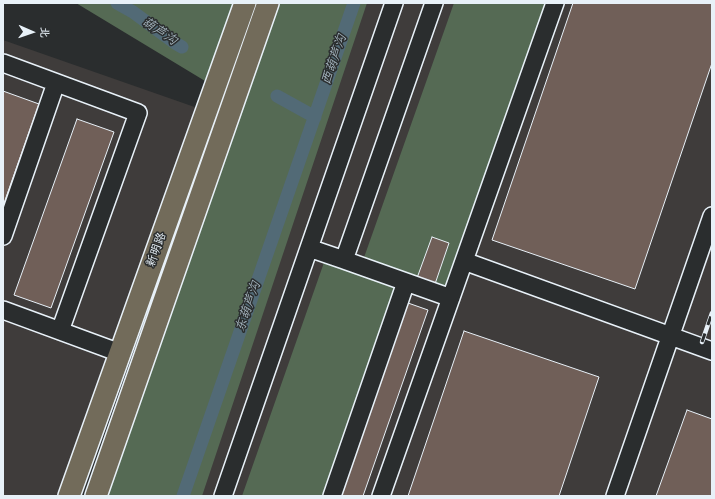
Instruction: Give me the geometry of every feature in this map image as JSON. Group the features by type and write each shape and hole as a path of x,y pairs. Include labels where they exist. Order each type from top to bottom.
{"main road":[{"name":"新明路","path":"69,496 245,3"},
{"name":"新明路","path":"96,496 268,3"}],"lane":[{"path":"223,496 394,3"},
{"path":"344,260 434,3"},
{"path":"381,496 555,3"},
{"path":"3,63 138,113 60,331"},
{"path":"3,236 56,83"},
{"path":"615,496 712,216"},
{"path":"309,248 451,298"},
{"path":"464,261 712,351"},
{"path":"332,496 406,282"},
{"path":"3,310 120,353"}],"shaded area":[{"path":"355,3 712,3 712,496 183,496"},
{"path":"3,40 206,111 70,496 3,496"}],"green space":[{"path":"76,3 245,3 215,87"},
{"path":"268,3 367,3 202,496 96,496"},
{"path":"454,3 552,3 451,298 406,282 332,496 242,496 327,254 361,266"}],"building":[{"path":"573,3 712,3 712,63 635,289 492,240"},
{"path":"3,91 39,104 3,206"},
{"path":"77,119 114,132 51,308 14,295"},
{"path":"432,237 449,243 435,284 417,278"},
{"path":"408,303 428,310 363,496 340,496"},
{"path":"464,331 599,377 559,496 408,496"},
{"path":"687,410 712,419 712,496 656,496"}],"waterway":[{"name":"葫芦沟","path":"117,3 133,12 182,47"},
{"name":"东葫芦沟","path":"183,496 354,3"},
{"name":"葫芦沟","path":"277,96 315,117"}],"railway":[{"path":"702,342 712,313"}],"water label":[{"name":"西葫芦沟","path":"335,60"}]}
